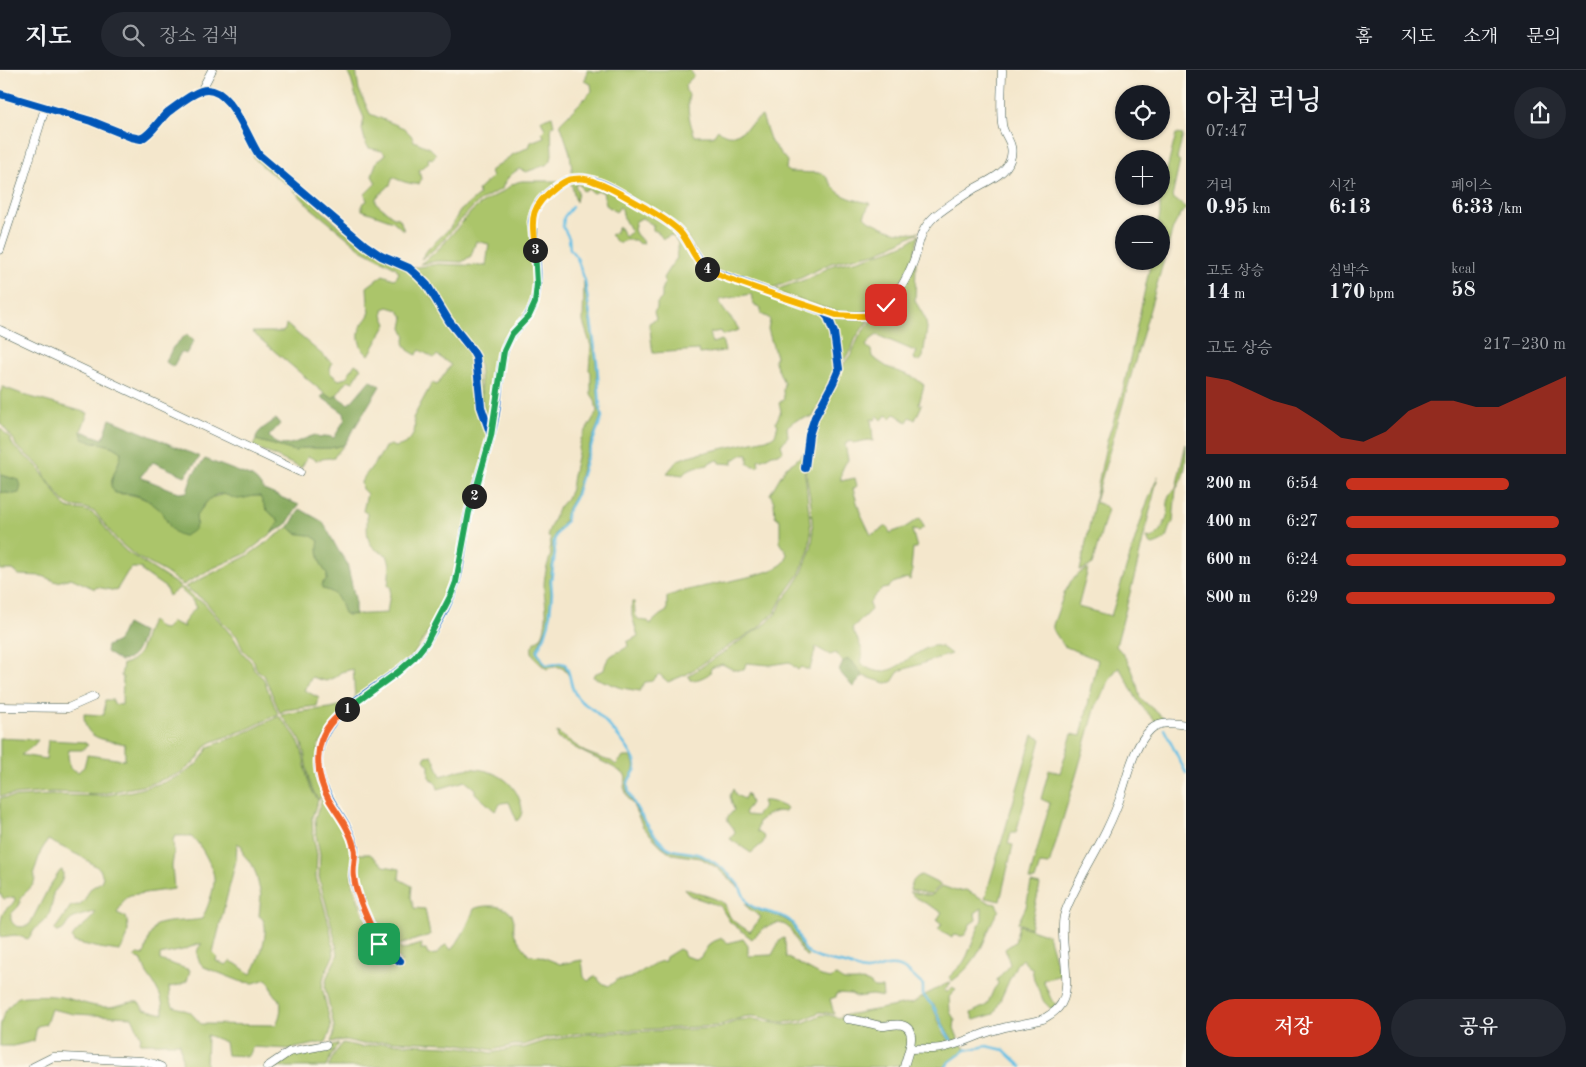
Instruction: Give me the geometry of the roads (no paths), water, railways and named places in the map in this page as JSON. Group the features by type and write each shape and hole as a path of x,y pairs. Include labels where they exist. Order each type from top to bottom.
{"street":[{"path":"0,94 91,120 131,138 141,139 148,135 171,110 201,91 212,70"},
{"path":"400,961 384,951 379,944 355,886 353,875 355,848 348,830 324,791 318,768 320,748 329,725 355,702 398,672 415,657 426,643 456,582 469,512 491,436 504,351 512,334 529,316 535,303 537,284 532,222 534,212 544,196 566,180 594,181 620,193 665,220 681,233 699,261 711,271 822,311 844,316 865,316 874,313 886,305 903,284 914,259 919,237 934,217 972,190 1001,173 1007,166 1012,153 1002,126 1002,70"},
{"path":"201,91 213,92 230,103 259,155 316,205 374,252 409,268 426,285 449,321 476,357 481,407 491,436"},
{"path":"0,250 44,108"},
{"path":"805,468 809,435 815,417 839,369 834,333 828,317 822,311"},
{"path":"0,330 300,472"},
{"path":"0,707 68,708 93,697"},
{"path":"910,1049 942,1048 1010,1025 1043,1018 1052,1014 1060,1006 1066,994 1067,979 1063,950 1064,917 1114,813 1136,752 1151,729 1158,725 1174,723 1186,725"},
{"path":"847,1019 882,1026 902,1025 908,1029 911,1036 910,1049 904,1067"},
{"path":"268,1067 289,1052 326,1045"},
{"path":"33,1067 53,1057 63,1057 142,1062 161,1067"}],"waterway":[{"path":"572,207 564,217 563,227 569,238 570,249 577,258 585,281 597,362 602,417 587,457 575,498 567,512 566,521 554,541 555,553 551,581 552,593 549,623 537,651 547,665 565,664 575,694 606,722 634,759 636,768 628,782 629,792 653,833 663,844 672,850 700,855 718,865 737,883 750,905 759,910 779,915 793,923 806,951 815,957 849,965 862,971 890,966 900,967 907,971 923,985 923,995 934,1007 952,1042"},
{"path":"1164,729 1186,773"},
{"path":"946,1067 949,1062 966,1050 987,1046 1004,1050 1022,1067"}]}
